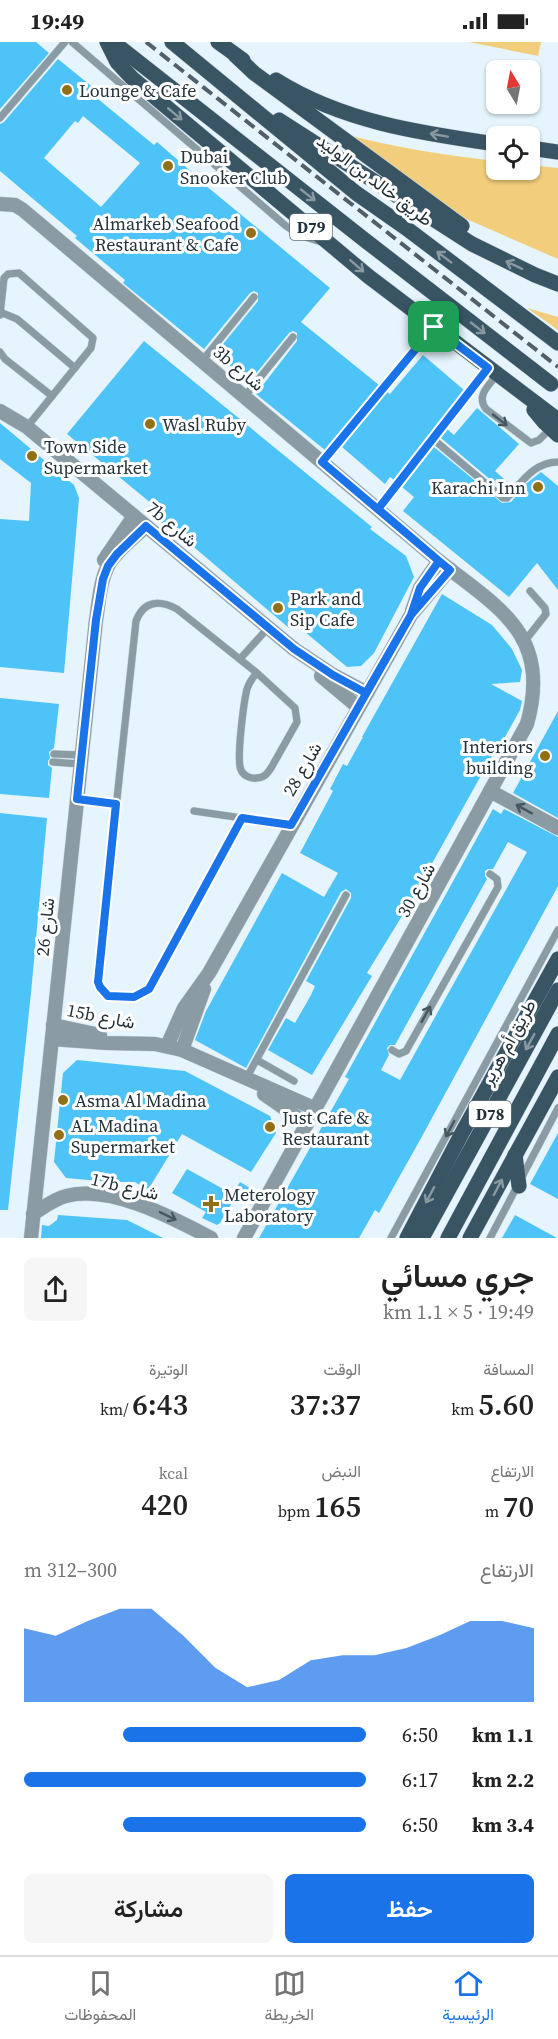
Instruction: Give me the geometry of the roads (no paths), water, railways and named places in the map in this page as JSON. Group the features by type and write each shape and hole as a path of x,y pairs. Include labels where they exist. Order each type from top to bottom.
{"main road":[{"name":"D79","path":"107,42 117,62 132,78 368,276 529,399 556,428"},
{"path":"114,42 551,384"},
{"name":"طريق خالد بن الوليد","path":"172,42 356,193 558,343"},
{"path":"218,42 283,85 342,112 407,130 486,142"},
{"path":"235,55 254,73 460,224 466,230 472,244"},
{"path":"213,77 472,244 558,284"},
{"path":"540,149 558,152"},
{"path":"407,1238 558,959"},
{"name":"طريق أم هرير","path":"422,1238 558,990"},
{"name":"D78","path":"448,1238 558,1034"},
{"path":"470,1238 558,1079"},
{"path":"515,1155 519,1185"}],"street":[{"name":"3b شارع","path":"0,204 15,205 23,210 444,565"},
{"name":"7b شارع","path":"0,403 16,414 27,427"},
{"name":"7b شارع","path":"0,411 27,427 294,649 333,675 366,693"},
{"name":"شارع 26","path":"96,620 95,594 101,566 111,546 134,516"},
{"name":"شارع 26","path":"31,1238 96,620 103,579 108,566 146,526"},
{"name":"شارع 28","path":"167,1046 188,1002 209,973 366,693 411,615 444,565"},
{"name":"شارع 30","path":"244,1238 307,1124 364,1032 460,857 490,791 527,724 531,709 533,675 524,642 506,614 444,565"},
{"name":"7b شارع","path":"294,649 306,663 358,707"},
{"path":"490,791 558,828"},
{"name":"شارع 28","path":"182,1050 209,973"},
{"name":"15b شارع","path":"52,1032 167,1046 229,1065 260,1092 307,1124"},
{"name":"15b شارع","path":"246,1079 316,1109"},
{"name":"17b شارع","path":"33,1214 66,1196 98,1195 149,1208 209,1238"}],"lane":[{"path":"0,118 65,42"},
{"path":"72,42 286,226 312,240 332,244"},
{"path":"27,427 92,348 93,338 19,273 8,274 4,278 0,313 18,319 75,368"},
{"path":"202,361 254,297"},
{"path":"322,462 434,327"},
{"path":"244,396 293,337"},
{"path":"0,352 5,359 52,396"},
{"path":"492,372 482,395 482,403 486,409 531,443 556,428"},
{"path":"378,509 433,439 492,372"},
{"path":"433,439 503,498 507,498 535,468 558,462"},
{"path":"524,642 546,614 545,609 530,591"},
{"path":"242,818 149,989 134,997 114,997 103,992 98,982 136,621 144,608 158,602 166,603 177,609 240,659 257,673 291,702 297,715 294,728 266,775 252,778 245,776 241,770 239,754 247,689 257,673"},
{"path":"240,659 268,628"},
{"path":"53,758 81,760"},
{"path":"77,799 116,804"},
{"path":"194,811 291,825"},
{"path":"392,1050 399,1054 406,1051 498,887 497,879 490,874"},
{"path":"246,1079 346,896"},
{"path":"391,1238 558,930"},
{"path":"257,1060 294,1081"},
{"path":"490,1238 558,1108"}],"railway":[{"path":"146,42 558,367"}],"place":[{"name":"Lounge & Cafe","path":"67,90"},
{"name":"Dubai Snooker Club","path":"168,166"},
{"name":"Almarkeb Seafood Restaurant & Cafe","path":"251,233"},
{"name":"Wasl Ruby","path":"150,424"},
{"name":"Town Side Supermarket","path":"32,456"},
{"name":"Karachi Inn","path":"538,487"},
{"name":"Park and Sip Cafe","path":"278,608"},
{"name":"Interiors building","path":"545,756"},
{"name":"Asma Al Madina","path":"63,1100"},
{"name":"Just Cafe & Restaurant","path":"270,1127"},
{"name":"AL Madina Supermarket","path":"59,1135"},
{"name":"Meterology Laboratory","path":"211,1204"}]}
